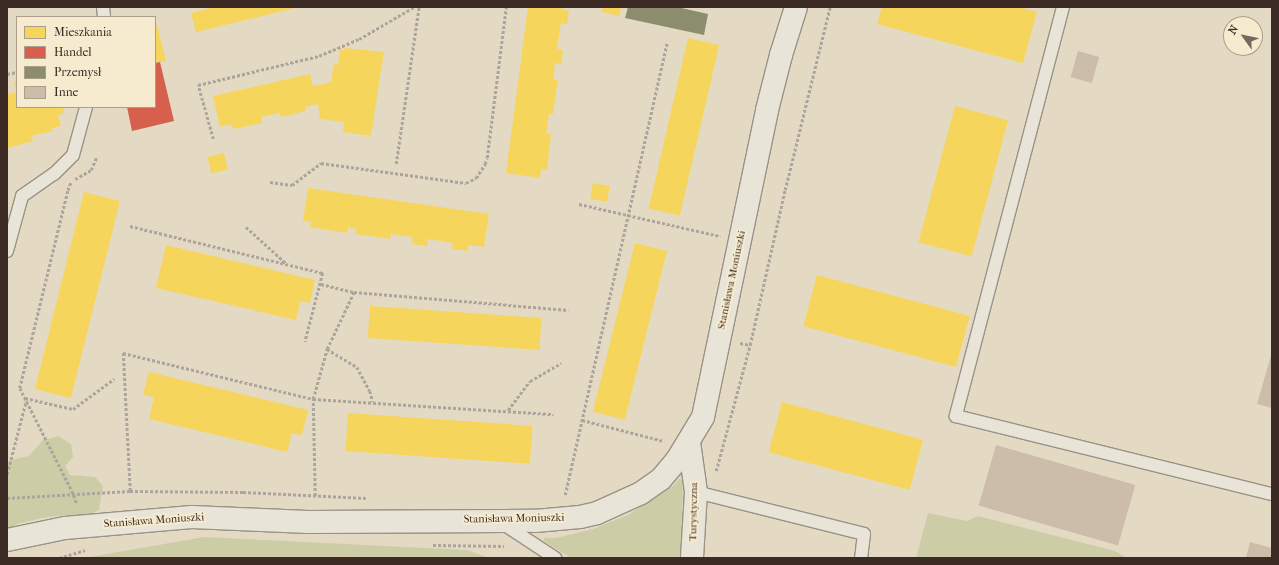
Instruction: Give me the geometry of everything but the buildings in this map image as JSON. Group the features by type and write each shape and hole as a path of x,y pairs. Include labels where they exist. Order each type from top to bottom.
{"street":[{"name":"Stanisława Moniuszki","path":"7,540 19,536 65,528 192,517 308,522 535,521 580,517 618,505 641,493 661,479 679,439 703,417 767,110 781,55 796,7"},
{"name":"Turystyczna","path":"679,439 703,493 692,558"}],"lane":[{"path":"1063,7 956,416 1272,494"},
{"path":"7,251 22,196 54,174 73,155 86,108"},
{"path":"703,493 864,534 861,558"},
{"path":"498,520 555,558"}],"path":[{"path":"213,139 198,85 319,56 359,39 414,7"},
{"path":"396,164 419,7"},
{"path":"270,182 292,185 321,164 466,183 476,178 487,158 506,7"},
{"path":"703,493 750,345 785,190 830,7"},
{"path":"565,495 667,43"},
{"path":"74,495 20,388 70,184 76,178 90,170 97,156"},
{"path":"579,204 722,236 721,244"},
{"path":"130,226 324,273 305,342"},
{"path":"246,227 287,264"},
{"path":"320,284 354,292 568,310"},
{"path":"315,496 313,399 327,349 354,292"},
{"path":"327,349 357,367 370,391 373,402"},
{"path":"130,491 123,353 313,399 554,414"},
{"path":"507,411 530,381 561,364"},
{"path":"25,399 73,409 114,379"},
{"path":"7,474 25,399"},
{"path":"582,420 666,441 679,439"},
{"path":"662,446 666,441"},
{"path":"7,498 130,491 243,492 370,498"},
{"path":"557,496 572,494"}],"green space":[{"path":"58,436 71,444 73,457 65,466 70,475 95,477 103,486 99,510 86,516 66,515 42,518 17,524 7,531 7,467 10,460 29,456 43,440"},
{"path":"680,478 683,481 681,558 571,558 544,541 544,538 556,538 593,529 628,515 673,486"},
{"path":"928,513 967,521 978,516 1115,551 1127,558 916,558"},
{"path":"204,537 467,550 489,558 84,558"}]}
